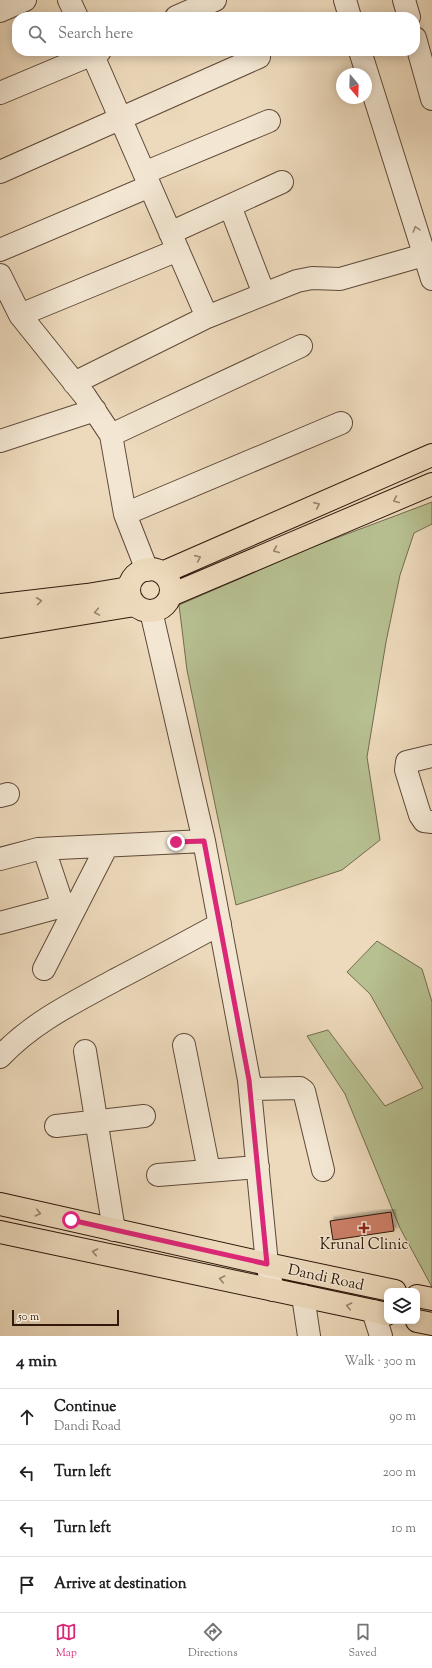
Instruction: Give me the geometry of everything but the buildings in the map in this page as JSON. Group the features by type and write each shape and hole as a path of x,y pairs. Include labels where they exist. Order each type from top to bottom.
{"main road":[{"path":"139,601 135,576 155,572 432,455"},
{"path":"0,605 87,595 139,601 164,606 171,595 432,484"},
{"path":"155,572 169,582 171,595"},
{"path":"0,627 139,601"},
{"name":"Dandi Road","path":"0,1204 384,1289"},
{"name":"Dandi Road","path":"0,1232 380,1313"},
{"path":"420,1297 432,1299"},
{"path":"420,1322 432,1324"}],"street":[{"path":"0,11 25,0"},
{"path":"69,0 75,12"},
{"path":"187,12 215,0"},
{"path":"344,0 348,12"},
{"path":"404,0 408,12"},
{"path":"0,93 86,56"},
{"path":"97,56 121,119 207,317"},
{"path":"362,56 432,279"},
{"path":"420,56 432,99"},
{"path":"0,172 259,57"},
{"path":"0,250 269,121"},
{"path":"20,314 174,242 230,206 282,182"},
{"path":"230,206 264,294"},
{"path":"74,383 207,317 297,281 312,278 340,279 424,255"},
{"path":"3,289 20,314 85,396 111,435 125,514 155,572"},
{"path":"111,435 302,346"},
{"path":"0,441 94,410"},
{"path":"125,514 341,423"},
{"path":"139,601 204,841 250,1089 267,1264 272,1290"},
{"path":"432,756 407,762 406,770 420,815 424,821 432,822"},
{"path":"0,859 28,851 44,849 204,841"},
{"path":"44,969 71,904 107,846"},
{"path":"44,849 71,904"},
{"path":"0,923 71,904"},
{"path":"0,1058 14,1043 39,1023 96,990 220,924"},
{"path":"184,1045 209,1171"},
{"path":"85,1051 114,1230"},
{"path":"250,1089 300,1088 304,1091 323,1170"},
{"path":"56,1126 144,1116"},
{"path":"158,1175 258,1167"},
{"path":"303,1296 309,1336"},
{"path":"380,1313 381,1336"}],"green space":[{"path":"432,502 432,524 414,533 400,575 386,642 367,757 380,840 342,870 236,905 187,670 179,605 315,546"},
{"path":"377,941 422,969 432,1002 432,1287 400,1228 345,1094 307,1036 328,1030 385,1106 423,1088 370,994 347,972"}],"place":[{"name":"Krunal Clinic","path":"364,1228"}],"route":[{"path":"71,1220 267,1264 249,1080 204,841 176,842"}]}
